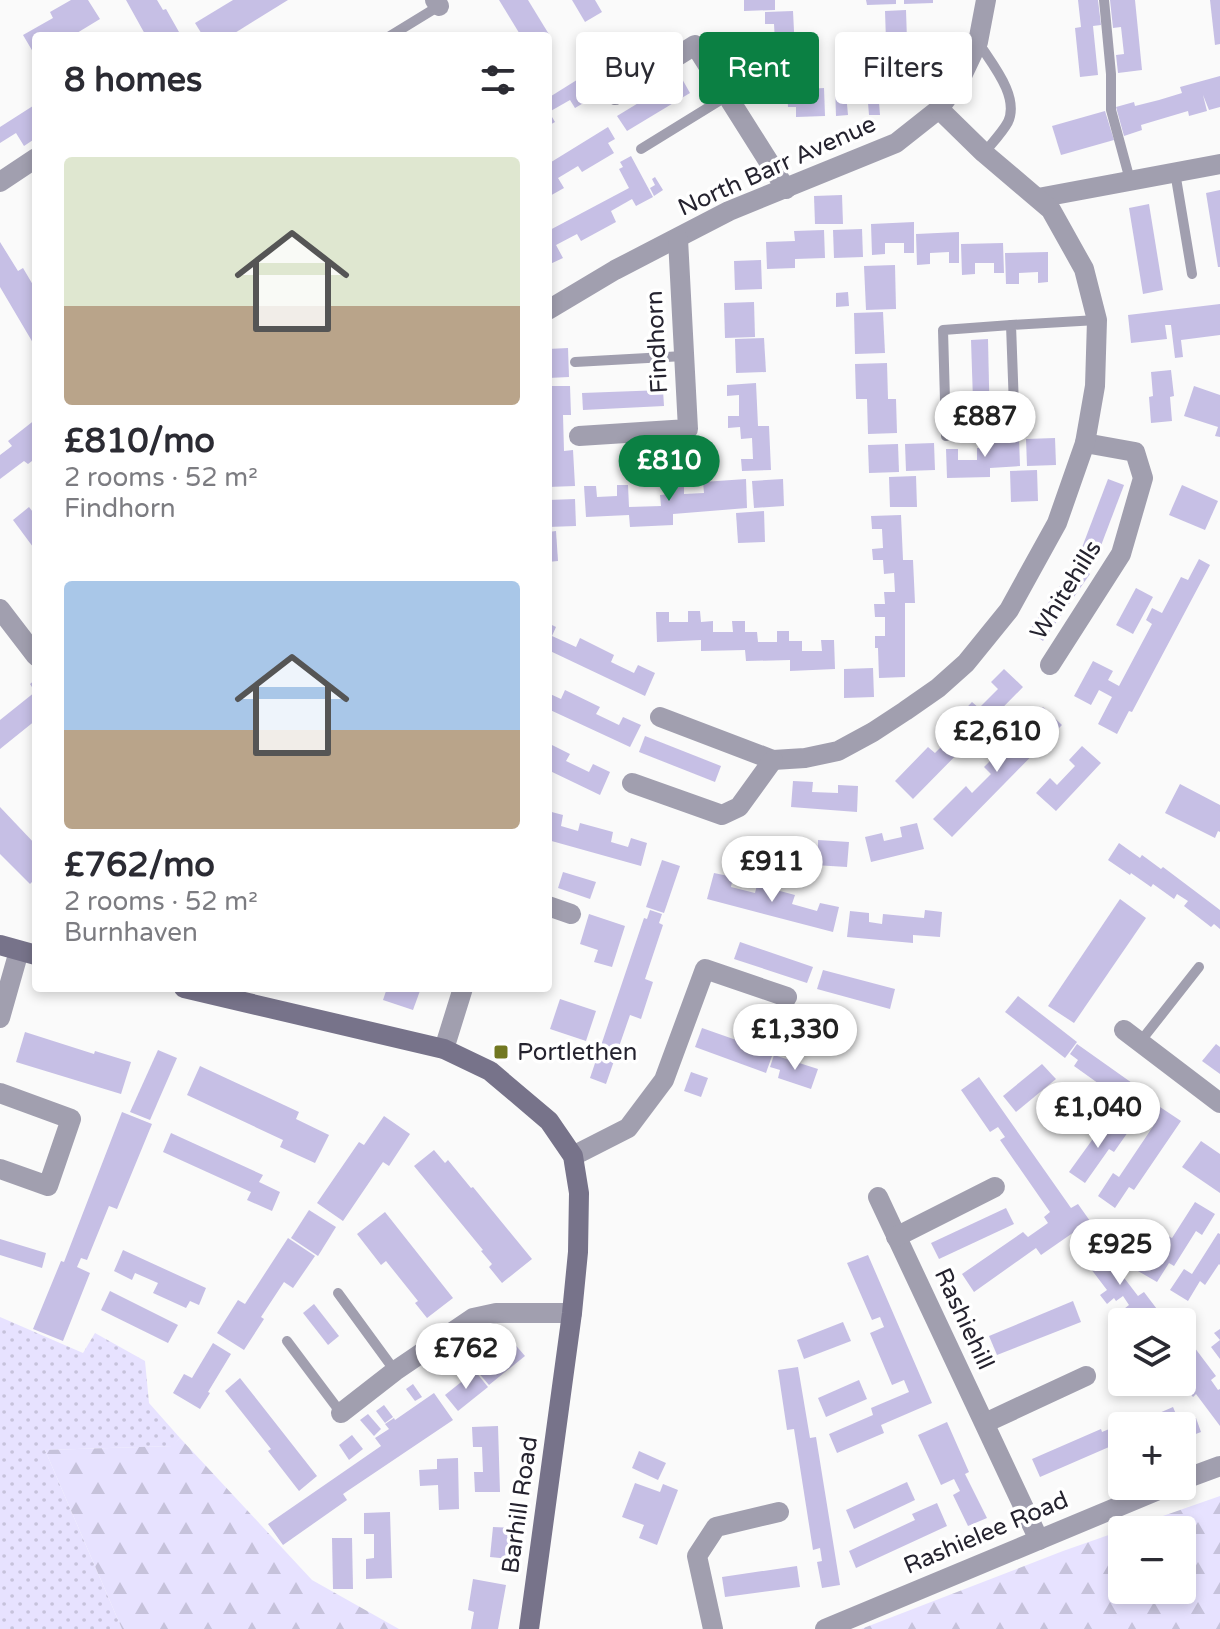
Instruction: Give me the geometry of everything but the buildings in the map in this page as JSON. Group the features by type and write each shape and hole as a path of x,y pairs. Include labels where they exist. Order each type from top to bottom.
{"street":[{"name":"North Barr Avenue","path":"552,308 615,270 729,211 896,143 939,109 961,78 978,42 986,0"},
{"path":"683,52 695,45 699,51"},
{"path":"732,104 786,189"},
{"path":"660,717 773,760 805,758 838,751 905,711 966,663 1009,610 1057,523 1085,443 1095,386 1097,320 1084,269 1051,210 984,153 939,109"},
{"path":"0,182 32,164"},
{"path":"1038,198 1220,164"},
{"name":"Findhorn","path":"579,436 688,429 678,239"},
{"name":"Whitehills","path":"1050,665 1121,554 1143,478 1135,452 1085,443"},
{"path":"0,609 32,651"},
{"path":"632,783 722,815 739,807 773,760"},
{"path":"552,907 571,914"},
{"path":"0,1018 18,950"},
{"path":"573,1156 628,1128 664,1080 705,969 787,997"},
{"name":"Barhill Road","path":"213,992 444,1049 490,1071 549,1121 573,1156 579,1193 578,1252 529,1629"},
{"path":"444,1049 462,992"},
{"path":"1132,1036 1220,1103"},
{"path":"0,1093 71,1119 48,1186 0,1169"},
{"path":"896,1237 995,1187"},
{"name":"Rashiehill","path":"878,1197 1039,1540"},
{"path":"341,1413 395,1371 473,1318 496,1313 572,1313"},
{"path":"985,1423 1086,1376"},
{"path":"1196,1475 1220,1466"},
{"name":"Rashielee Road","path":"825,1629 1135,1500"},
{"path":"713,1629 697,1556 716,1527 779,1512"}],"lane":[{"path":"1104,0 1111,110 1130,180"},
{"path":"396,32 437,3"},
{"path":"978,42 1010,99 1009,121 984,153"},
{"path":"641,149 714,104"},
{"path":"1175,172 1192,274"},
{"path":"946,436 943,330 1097,320"},
{"path":"1011,325 1015,434"},
{"path":"575,362 684,356"},
{"path":"1132,1036 1199,967"},
{"path":"338,1293 395,1371"},
{"path":"287,1341 341,1413"}],"green space":[{"path":"0,1317 83,1353 95,1333 145,1361 149,1403 180,1438 173,1446 45,1450 122,1629 0,1629"},
{"path":"180,1438 312,1580 399,1629 122,1629 45,1450 172,1446"},
{"path":"1220,1496 1220,1629 861,1629 1108,1535 1108,1604 1196,1604 1196,1516 1163,1516"}],"place":[{"name":"Portlethen","path":"501,1052"}]}
